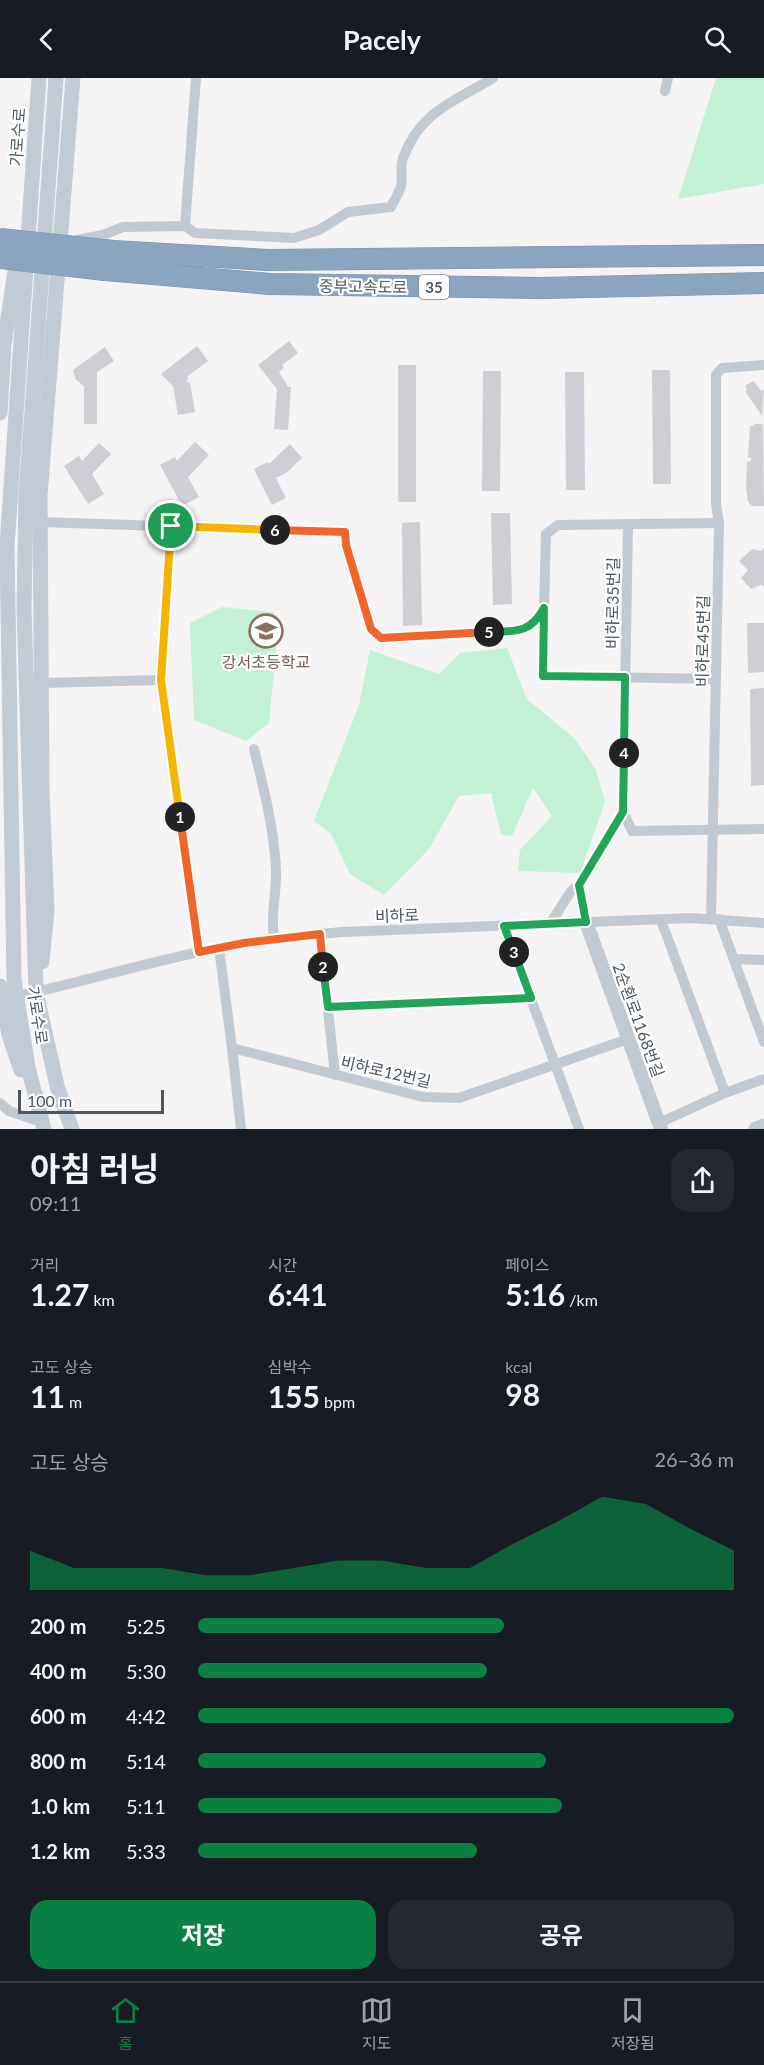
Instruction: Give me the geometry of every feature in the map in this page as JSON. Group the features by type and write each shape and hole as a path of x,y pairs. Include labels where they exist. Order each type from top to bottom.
{"highway":[{"name":"중부고속도로","path":"0,239 109,260 270,284 541,288 764,283"},
{"name":"중부고속도로","path":"0,258 268,260 764,255"}],"main road":[{"name":"가로수로","path":"39,78 7,546 4,995 28,1068 43,1127"},
{"name":"가로수로","path":"56,78 26,494 24,566 36,992 51,1062 72,1126"},
{"name":"가로수로","path":"36,992 45,941 47,910 42,791 39,522 73,78"},
{"path":"0,413 2,358 34,160"},
{"path":"4,995 20,1068 43,1127"},
{"path":"28,1068 36,1060 51,1062"},
{"path":"756,1129 764,1126"}],"street":[{"path":"185,226 196,78"},
{"path":"59,243 103,236 123,226 185,226 195,233 294,238 319,230 348,212 391,207 401,186 402,162 420,124 448,102 463,98 493,78"},
{"path":"665,92 668,78"},
{"name":"비하로45번길","path":"715,919 714,829 719,522 716,504 716,375 722,368 764,365"},
{"path":"39,522 345,532 346,545 371,629 381,638 522,630 536,622 544,608"},
{"path":"716,679 543,676 544,608 546,534 558,525 719,522"},
{"name":"비하로35번길","path":"623,812 628,524"},
{"path":"171,526 161,680 199,952"},
{"path":"42,683 161,680"},
{"path":"5,683 26,683"},
{"path":"254,749 267,800 275,863 277,892 272,924 274,939"},
{"path":"623,812 632,831 764,829"},
{"path":"550,924 571,891 579,885 623,812"},
{"path":"579,885 586,922"},
{"path":"715,919 734,959 764,1042"},
{"name":"비하로","path":"4,995 36,992 219,948 320,934 661,920 715,919 764,923"},
{"path":"661,920 725,1093"},
{"name":"2순환로1168번길","path":"586,922 660,1126"},
{"path":"504,926 579,1129"},
{"path":"320,934 335,1075"},
{"path":"219,948 241,1129"},
{"path":"734,959 764,960"},
{"path":"328,1007 531,998"},
{"name":"비하로12번길","path":"231,1048 423,1097 459,1098 628,1039"},
{"path":"660,1126 725,1093 764,1079"},
{"path":"0,1103 43,1127"}],"green space":[{"path":"716,78 764,78 764,184 678,199"},
{"path":"222,607 272,612 279,618 269,723 246,741 194,720 190,623"},
{"path":"507,648 527,699 574,738 596,770 605,802 580,873 518,871 520,850 552,816 533,788 512,836 501,835 491,793 459,796 429,849 384,895 350,874 331,834 314,821 359,705 370,650 439,674 460,653"}],"building":[{"path":"289,341 298,353 282,365 284,368 279,372 288,387 291,387 288,430 274,429 277,389 258,365"},
{"path":"197,346 208,361 188,376 187,382 190,383 195,412 178,415 173,386 161,374"},
{"path":"105,347 114,361 97,372 97,424 84,424 84,386 76,380 73,370"},
{"path":"398,365 416,365 416,502 398,502"},
{"path":"652,370 670,370 671,484 653,484"},
{"path":"483,371 501,371 500,491 482,491"},
{"path":"565,372 584,372 585,490 566,490"},
{"path":"754,381 761,391 764,390 762,416 745,391 747,391 746,385"},
{"path":"763,424 764,506 752,506 748,502 746,487 747,462 751,461 748,457 750,426"},
{"path":"195,442 209,455 188,477 199,497 182,506 160,465 175,457 177,461"},
{"path":"99,443 111,454 92,474 104,494 88,504 64,466 79,456 82,461"},
{"path":"290,444 302,458 286,473 276,478 286,498 272,505 254,469 268,462 269,464"},
{"path":"491,513 510,513 512,604 493,605"},
{"path":"420,522 422,625 403,626 402,523"},
{"path":"764,548 764,587 761,585 751,589 741,578 748,570 739,561 752,549 761,551"},
{"path":"747,623 764,623 764,672 748,673"},
{"path":"764,688 764,785 751,786 750,689"}],"place":[{"name":"강서초등학교","path":"266,631"}],"route":[{"path":"171,526 345,532 346,545 371,629 381,638 522,630 536,622 544,608 543,676 625,677 623,812 579,885 586,922 504,926 531,998 328,1007 320,934 244,943 199,952 161,680 171,526"}]}
